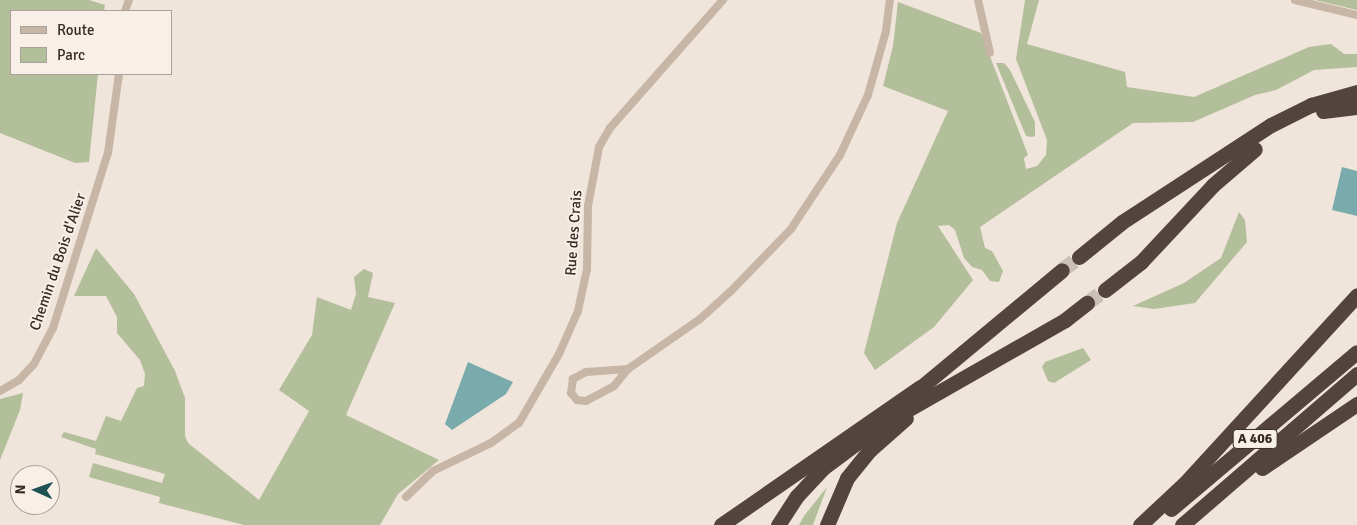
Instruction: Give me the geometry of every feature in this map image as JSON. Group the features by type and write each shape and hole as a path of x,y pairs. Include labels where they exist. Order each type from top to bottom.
{"highway":[{"path":"1079,257 1122,222 1278,121 1311,105 1357,92"},
{"path":"1105,290 1141,262 1238,161 1289,126 1323,111 1357,100"},
{"path":"1323,111 1357,107"},
{"path":"827,525 840,490 858,464 928,390 1062,270"},
{"path":"1140,525 1184,484 1357,295"},
{"path":"721,525 928,390 1065,320 1088,303"},
{"name":"A 406","path":"1151,525 1357,352"},
{"name":"A 406","path":"1188,520 1357,374"},
{"path":"778,525 797,496 823,468 928,390"},
{"path":"1188,520 1357,404"}],"street":[{"name":"Rue des Crais","path":"406,496 433,471 491,443 519,422 562,349 578,312 587,269 588,206 599,147 610,128 723,0"},
{"path":"628,370 586,372 573,379 571,393 576,400 586,401 614,386 628,370 700,319 757,267 817,193 840,155 868,95 886,31 890,0"},
{"path":"978,0 990,53"},
{"path":"1295,0 1357,15"},
{"name":"Chemin du Bois d'Alier","path":"0,391 19,380 34,364 53,328 100,182 115,120 119,75"}],"green space":[{"path":"0,0 89,0 105,5 104,10 10,10 10,75 98,75 89,162 75,163 0,133"},
{"path":"1025,0 1039,0 1027,44 1125,72 1127,87 1194,97 1309,47 1331,44 1344,54 1357,54 1357,67 1314,70 1276,90 1255,95 1193,122 1133,123 980,227 985,248 992,251 1003,271 999,282 990,281 982,270 972,267 964,258 955,230 949,225 938,226 973,280 934,327 875,370 864,353 897,223 948,111 883,86 893,46 898,2 981,33 1028,155 1024,158 1026,169 1037,166 1046,155 1047,140 1016,59"},
{"path":"1315,0 1357,0 1357,10"},
{"path":"996,63 1004,63 1010,70 1035,122 1035,136 1026,136"},
{"path":"1239,212 1245,220 1247,242 1195,303 1154,309 1133,306 1184,283 1221,258"},
{"path":"96,248 134,294 175,371 185,398 185,436 188,443 259,500 309,411 279,390 312,335 317,297 351,310 356,294 354,277 364,269 373,273 368,297 395,303 346,415 439,460 398,494 380,525 244,525 159,503 160,497 89,477 93,463 162,483 165,474 95,454 96,449 61,437 64,432 96,441 106,416 121,421 137,388 144,386 145,374 140,360 117,333 117,317 106,296 74,296"},
{"path":"1083,348 1091,360 1054,383 1048,381 1042,367 1045,362"},
{"path":"23,393 20,410 0,460 0,399"},
{"path":"827,487 813,525 799,525 804,516"}],"water":[{"path":"1342,167 1357,171 1357,216 1332,210"},
{"path":"468,362 513,382 506,394 452,430 445,424"}],"tunnel":[{"path":"1062,270 1079,257"},
{"path":"1087,303 1105,290"}]}
